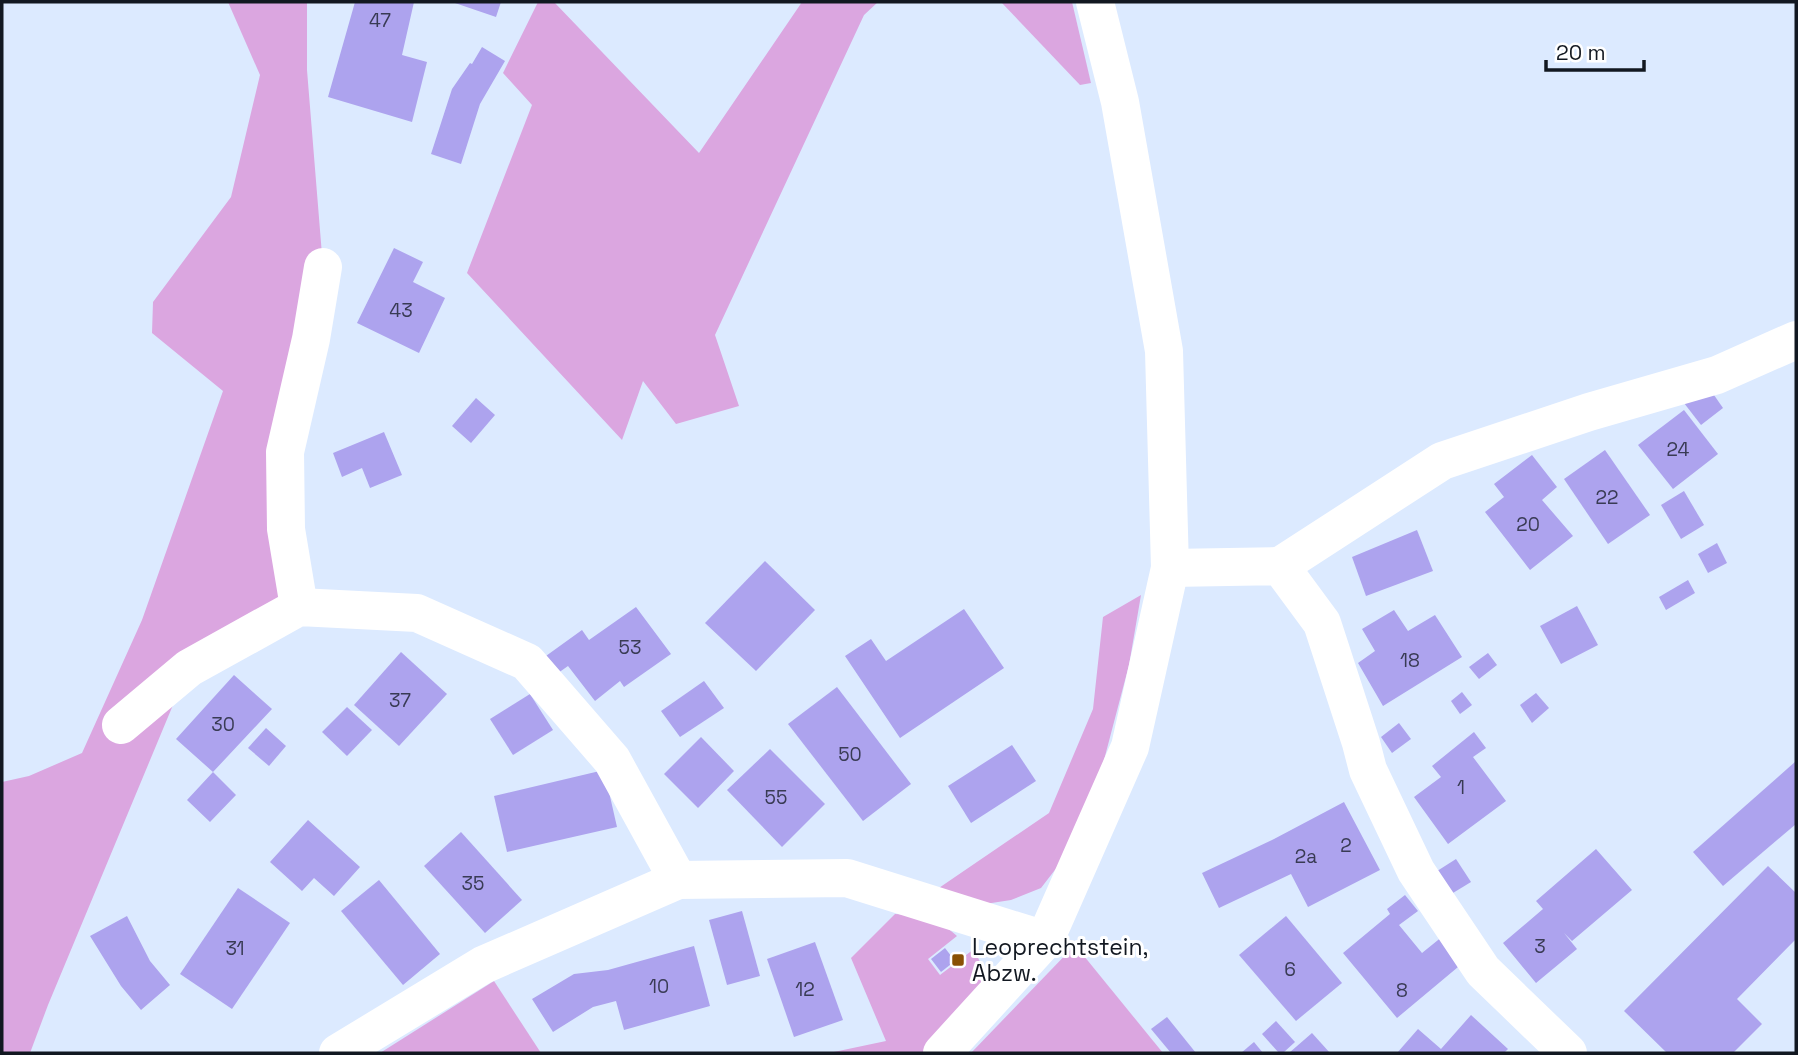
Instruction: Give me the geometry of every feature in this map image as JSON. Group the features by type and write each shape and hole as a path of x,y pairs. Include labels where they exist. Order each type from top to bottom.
{"street":[{"path":"942,1053 1045,940 1130,747 1170,568 1164,351 1120,102 1095,2"},
{"path":"299,607 286,529 285,452 311,340 323,267"},
{"path":"1170,568 1280,566 1442,461 1589,412 1717,375 1796,340"},
{"path":"1280,566 1322,623 1368,770 1416,871 1483,971 1569,1053"},
{"path":"121,726 189,668 299,607 417,613 527,662 612,760 678,880"},
{"path":"338,1053 483,965 678,880 847,878 1045,940"}],"shaded area":[{"path":"228,2 307,2 307,70 323,267 285,454 299,607 188,669 30,1053 2,1053 2,782 29,776 82,753 142,620 223,391 152,333 153,302 231,197 260,75"},
{"path":"538,2 554,2 699,153 802,2 878,2 864,15 715,335 739,406 676,424 643,381 622,440 467,273 532,105 503,73"},
{"path":"1001,2 1072,2 1091,83 1080,85"},
{"path":"1141,595 1129,665 1104,760 1068,853 1041,888 1011,900 985,904 933,892 1049,813 1093,709 1103,617"},
{"path":"895,914 928,919 957,936 928,959 940,975 974,949 984,981 932,1053 829,1053 886,1041 851,958"},
{"path":"1075,945 1163,1053 971,1053"},
{"path":"494,981 541,1053 380,1053"}],"building":[{"path":"355,2 414,2 402,55 427,62 412,122 328,97"},
{"path":"452,2 501,2 496,17"},
{"path":"482,47 505,61 480,104 461,164 431,154 452,89"},
{"path":"394,248 423,262 413,282 445,298 419,353 357,323"},
{"path":"1707,385 1723,408 1701,425 1684,403"},
{"path":"476,398 495,415 471,443 452,426"},
{"path":"1684,410 1718,454 1673,489 1638,445"},
{"path":"384,432 402,475 370,488 362,468 342,477 333,453"},
{"path":"1605,450 1650,515 1608,544 1564,479"},
{"path":"1532,455 1557,487 1542,500 1573,536 1530,570 1485,512 1504,497 1494,484"},
{"path":"1684,491 1704,525 1681,539 1661,505"},
{"path":"1417,530 1433,571 1366,596 1352,557"},
{"path":"1717,543 1727,563 1708,573 1698,554"},
{"path":"765,561 815,610 756,671 705,623"},
{"path":"1688,580 1695,593 1666,610 1659,597"},
{"path":"1577,606 1598,645 1561,664 1540,626"},
{"path":"636,607 671,654 624,687 620,681 595,701 568,666 551,678 539,661 582,630 589,640"},
{"path":"964,609 1004,668 900,738 845,656 871,639 886,661"},
{"path":"1394,610 1408,631 1435,615 1462,657 1383,706 1358,663 1375,651 1362,629"},
{"path":"401,652 447,694 399,746 354,705"},
{"path":"1488,653 1497,665 1479,679 1469,667"},
{"path":"234,675 272,709 213,772 176,739"},
{"path":"704,681 724,708 680,737 661,711"},
{"path":"837,687 911,784 863,821 788,724"},
{"path":"1462,692 1472,705 1460,714 1451,701"},
{"path":"1536,693 1549,708 1532,723 1520,705"},
{"path":"530,694 553,730 513,755 490,719"},
{"path":"347,707 372,730 347,756 322,732"},
{"path":"1399,723 1411,739 1392,753 1381,737"},
{"path":"266,728 286,746 269,766 248,748"},
{"path":"1474,732 1486,748 1473,757 1506,801 1448,844 1414,797 1441,777 1432,766"},
{"path":"701,737 734,771 698,808 664,774"},
{"path":"1012,745 1036,781 971,823 948,786"},
{"path":"770,749 825,804 782,847 727,790"},
{"path":"1796,761 1796,824 1723,886 1693,852"},
{"path":"604,770 617,827 507,852 494,796"},
{"path":"213,772 236,795 210,822 187,800"},
{"path":"1344,802 1380,870 1308,907 1291,874 1219,908 1202,873"},
{"path":"308,820 360,867 334,896 314,878 302,891 270,862"},
{"path":"461,832 522,900 485,933 424,866"},
{"path":"1596,849 1632,890 1572,941 1564,933 1577,949 1536,983 1503,943 1543,909 1536,901"},
{"path":"1456,859 1471,882 1448,896 1434,873"},
{"path":"1768,866 1796,893 1796,939 1737,999 1762,1024 1733,1053 1667,1053 1624,1011"},
{"path":"379,880 440,954 403,985 341,911"},
{"path":"238,888 290,923 232,1009 180,974"},
{"path":"1405,895 1418,911 1399,925 1422,953 1443,936 1464,962 1397,1018 1343,953 1390,914 1387,909"},
{"path":"742,911 760,976 727,985 709,920"},
{"path":"127,916 150,961 170,985 141,1010 121,986 90,936"},
{"path":"1286,916 1342,983 1296,1021 1239,955"},
{"path":"815,942 843,1020 794,1037 767,959"},
{"path":"694,946 710,1006 624,1030 616,1001 593,1007 553,1032 532,999 574,974 608,970"},
{"path":"945,948 955,961 941,972 931,959"},
{"path":"1471,1015 1508,1049 1504,1053 1397,1053 1418,1029 1441,1049"},
{"path":"1167,1017 1196,1053 1171,1053 1151,1029"},
{"path":"1276,1021 1295,1042 1283,1053 1279,1053 1262,1034"},
{"path":"1312,1033 1330,1053 1289,1053"},
{"path":"1254,1042 1263,1053 1241,1053"}],"place":[{"name":"Leoprechtstein, Abzw.","path":"958,960"}]}
